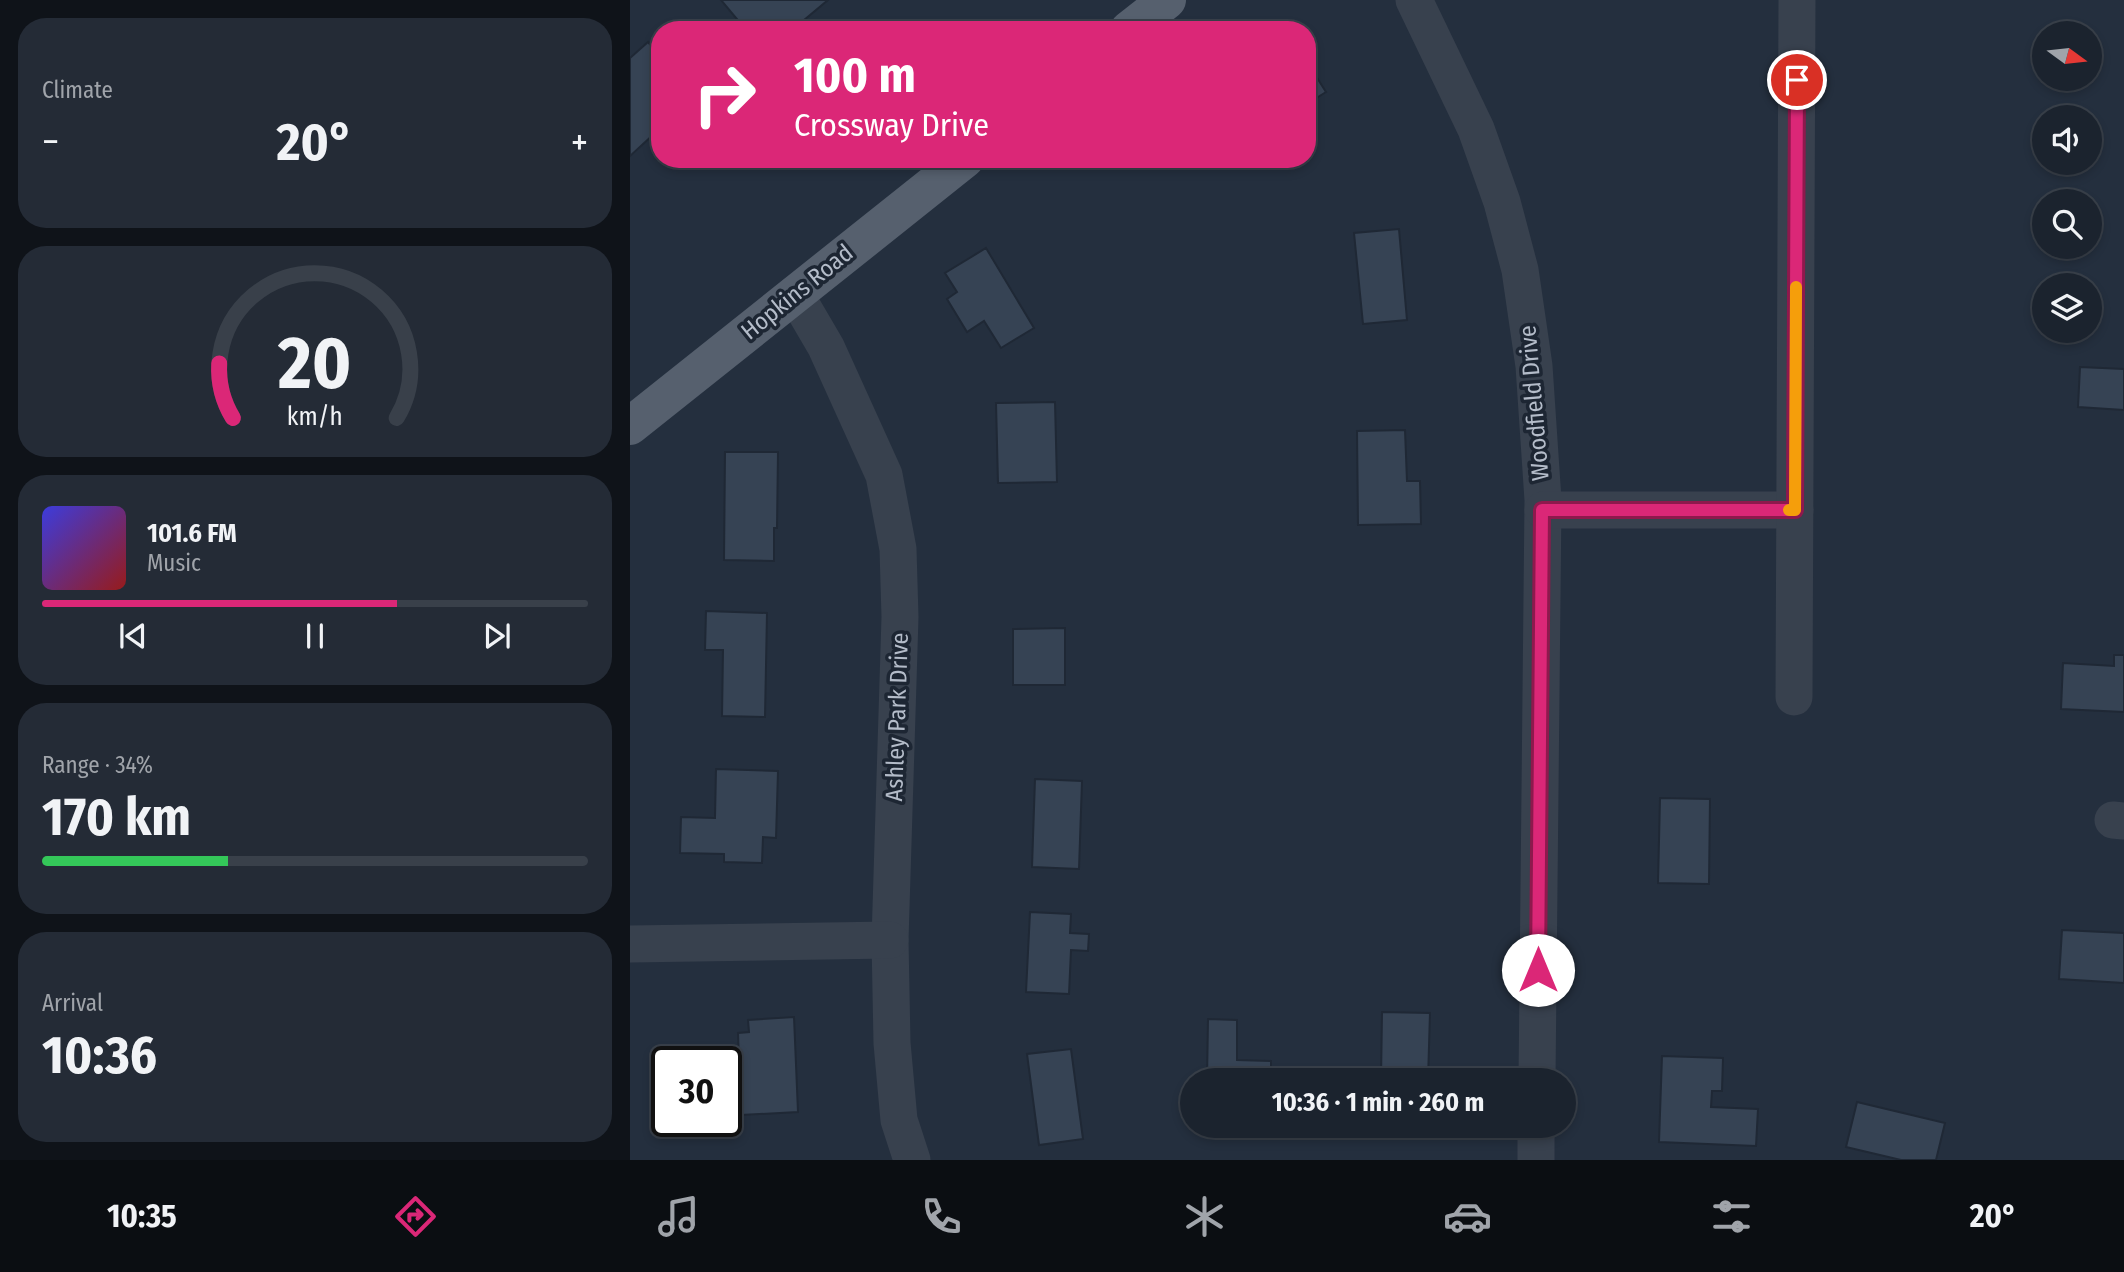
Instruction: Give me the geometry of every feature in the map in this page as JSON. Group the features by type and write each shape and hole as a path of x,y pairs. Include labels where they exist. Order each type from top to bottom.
{"main road":[{"path":"1140,21 1167,0"},
{"name":"Hopkins Road","path":"630,426 954,168"}],"street":[{"name":"Woodfield Drive","path":"1413,0 1476,129 1502,202 1520,270 1534,366 1542,510 1537,1068"},
{"path":"1794,697 1797,0"},
{"name":"Ashley Park Drive","path":"795,294 826,347 884,475 898,549 900,617 890,940 892,1043 899,1120 912,1160"},
{"path":"1542,510 1795,510"},
{"path":"630,944 890,940"},
{"path":"1536,1138 1536,1160"}],"building":[{"path":"721,0 828,0 803,21 738,21"},
{"path":"648,42 651,46 651,137 630,156 630,58"},
{"path":"1316,76 1326,92 1316,98"},
{"path":"1399,229 1407,320 1363,324 1354,233"},
{"path":"986,248 1034,328 1001,348 984,321 967,332 947,299 957,292 945,273"},
{"path":"2080,367 2124,369 2124,410 2078,407"},
{"path":"1055,402 1057,482 998,483 996,403"},
{"path":"1405,430 1407,481 1420,481 1421,524 1358,525 1357,431"},
{"path":"725,452 778,452 774,561 724,560"},
{"path":"706,611 767,613 765,717 722,716 723,650 705,650"},
{"path":"1065,628 1065,685 1013,685 1013,629"},
{"path":"2114,655 2124,655 2124,712 2061,709 2063,663 2114,666"},
{"path":"716,769 778,771 776,838 763,837 762,863 724,862 724,854 680,853 681,817 715,818"},
{"path":"1035,779 1082,781 1079,869 1032,867"},
{"path":"1660,798 1710,799 1709,884 1658,883"},
{"path":"1030,912 1071,914 1070,933 1089,934 1088,951 1071,950 1069,994 1026,992"},
{"path":"2062,930 2124,933 2124,983 2059,979"},
{"path":"1382,1012 1430,1013 1428,1068 1381,1068"},
{"path":"794,1017 798,1112 742,1115 742,1046 738,1046 738,1033 749,1032 748,1020"},
{"path":"1208,1019 1237,1020 1237,1060 1271,1061 1271,1068 1207,1068"},
{"path":"1071,1049 1083,1139 1039,1145 1027,1054"},
{"path":"1662,1056 1723,1058 1722,1091 1712,1091 1711,1107 1758,1109 1756,1146 1659,1142"},
{"path":"1857,1102 1945,1123 1936,1160 1901,1160 1846,1147"}],"slow traffic":[{"path":"1789,510 1795,510 1796,287"}],"route":[{"path":"1538,970 1542,510 1795,510 1797,80"}]}
